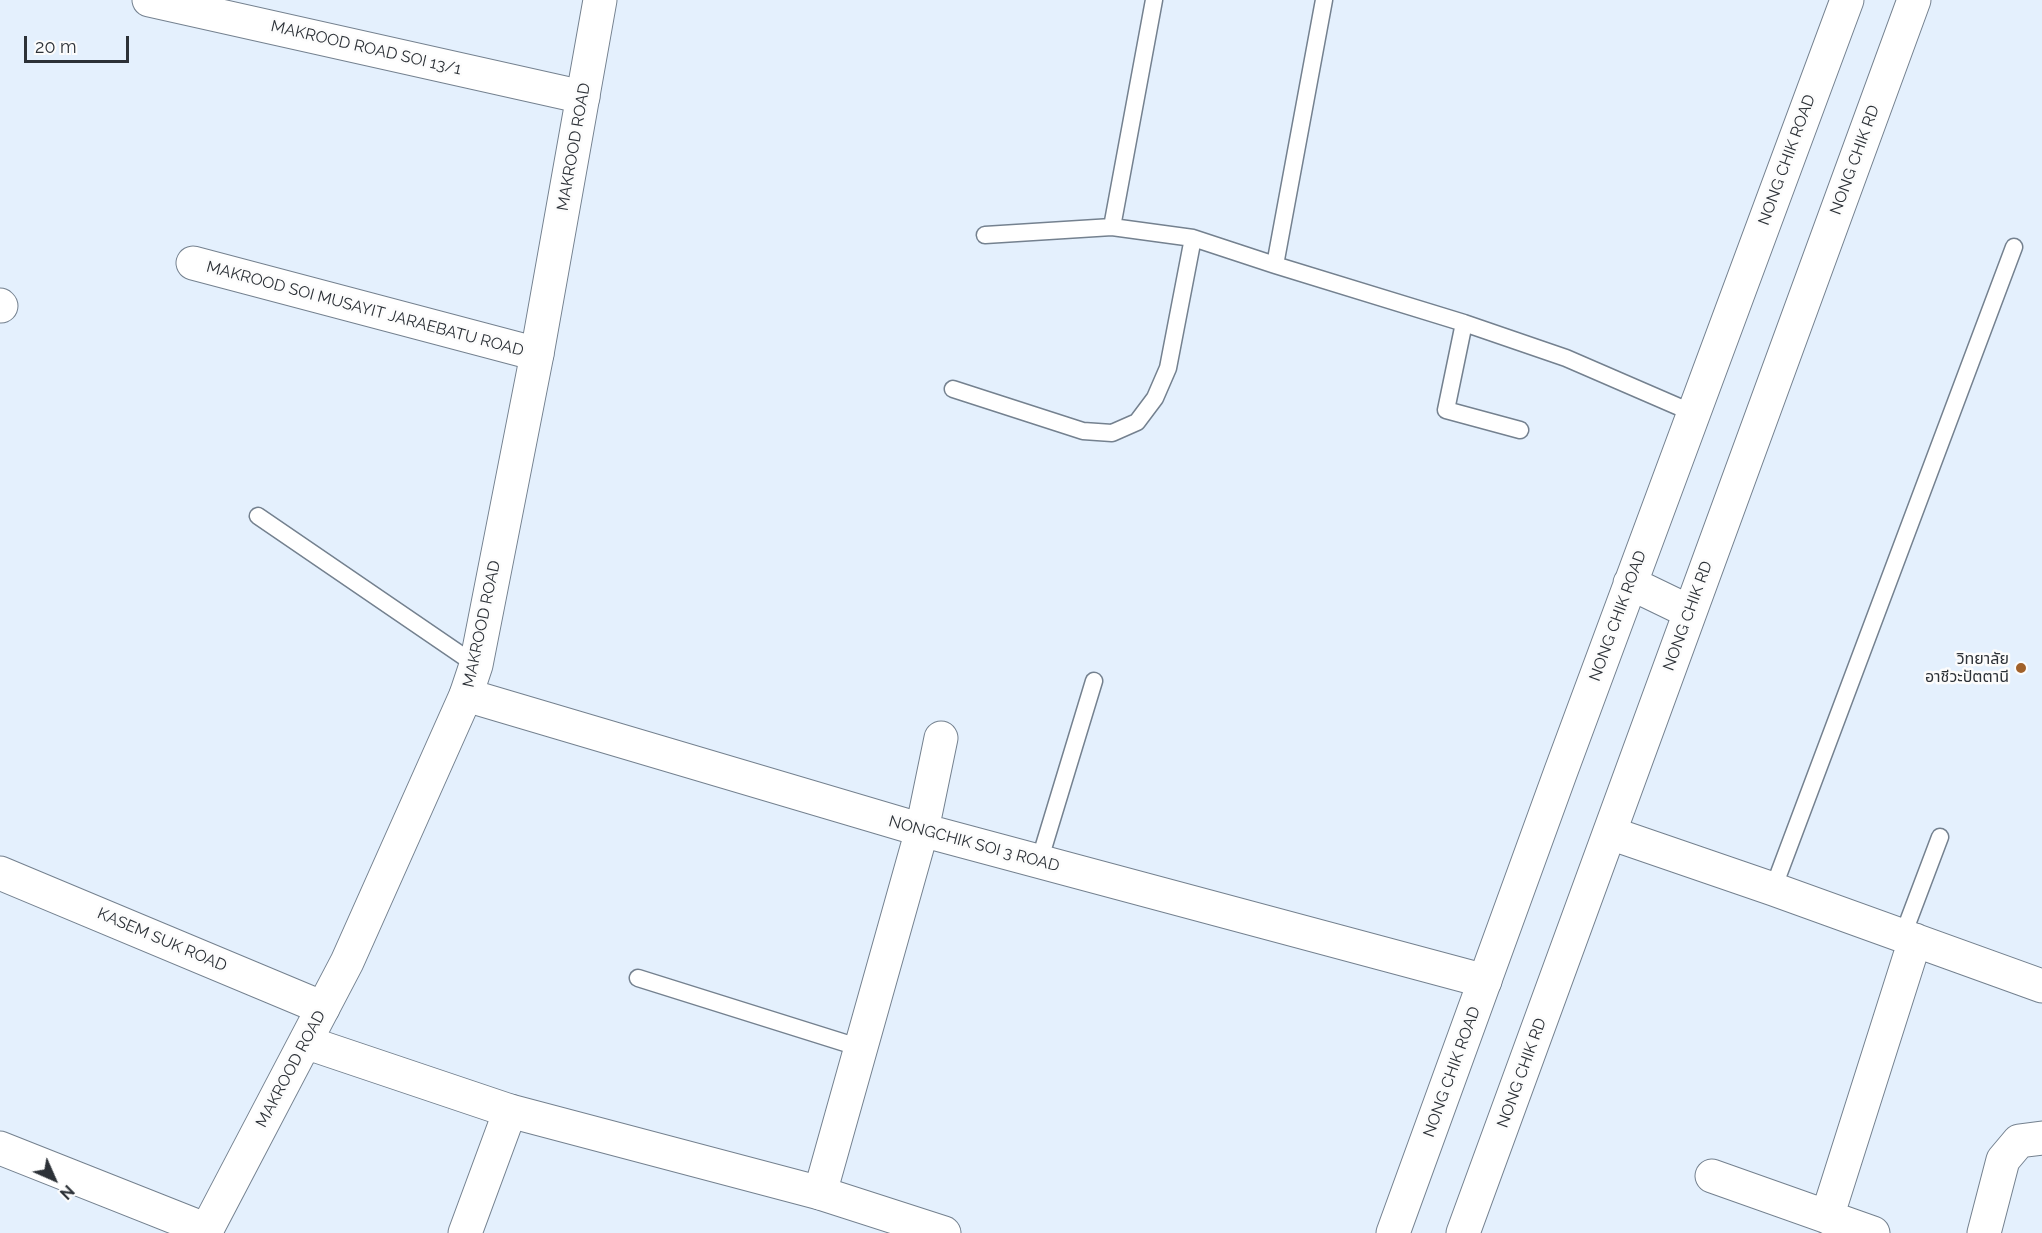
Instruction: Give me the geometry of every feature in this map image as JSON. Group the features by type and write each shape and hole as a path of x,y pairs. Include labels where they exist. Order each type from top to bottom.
{"street":[{"name":"MAKROOD ROAD SOI 13/1","path":"149,0 583,97"},
{"name":"MAKROOD ROAD","path":"206,1232 346,962 471,680 537,354 600,0"},
{"name":"NONG CHIK ROAD","path":"1394,1233 1630,583 1847,0"},
{"name":"NONG CHIK RD","path":"1463,1233 1914,0"},
{"name":"MAKROOD SOI MUSAYIT JARAEBATU ROAD","path":"193,263 537,354"},
{"path":"1630,583 1690,612"},
{"name":"NONGCHIK SOI 3 ROAD","path":"471,680 922,830 1485,981"},
{"path":"820,1193 922,830 941,738"},
{"path":"1610,833 2042,986"},
{"name":"KASEM SUK ROAD","path":"0,873 323,1008"},
{"path":"1827,1217 1909,938"},
{"path":"305,1042 510,1111 820,1193 905,1227 944,1233"},
{"path":"465,1233 510,1111"},
{"path":"1984,1233 2003,1160 2019,1141 2042,1138"},
{"path":"0,1148 206,1232"},
{"path":"1712,1176 1873,1233"}],"lane":[{"path":"1112,227 1154,0"},
{"path":"1275,265 1324,0"},
{"path":"985,235 1112,227 1192,238 1464,323 1566,358 1693,413"},
{"path":"953,389 1083,431 1112,434 1137,422 1155,398 1168,368 1192,238"},
{"path":"1773,889 2014,248"},
{"path":"1464,323 1446,411 1520,430"},
{"path":"258,516 471,680"},
{"path":"1039,862 1094,681"},
{"path":"1909,938 1941,837"},
{"path":"638,978 861,1048"}],"place":[{"name":"วิทยาลัย อาชีวะปัตตานี","path":"2021,668"}]}
